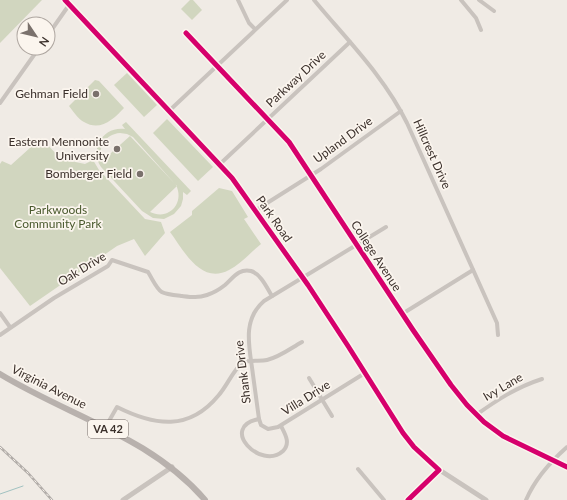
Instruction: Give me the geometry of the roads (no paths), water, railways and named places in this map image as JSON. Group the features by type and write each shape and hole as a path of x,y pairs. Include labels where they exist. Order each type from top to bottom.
{"main road":[{"name":"Virginia Avenue","path":"0,374 148,450 172,467 205,500"}],"street":[{"name":"Park Road","path":"65,0 170,110 238,185 348,346 403,433 414,447 439,470 486,500"},
{"path":"238,0 249,22 255,29"},
{"path":"170,110 286,0"},
{"name":"Hillcrest Drive","path":"314,0 382,81 401,111 496,323 498,335"},
{"path":"461,0 476,18 481,30"},
{"path":"479,0 494,11"},
{"path":"56,24 69,5"},
{"name":"College Avenue","path":"186,33 289,142 402,314 451,385 467,405 490,427 510,440 567,467"},
{"name":"Parkway Drive","path":"220,164 350,42"},
{"path":"0,103 33,56"},
{"name":"Upland Drive","path":"256,210 312,175 401,111"},
{"name":"Shank Drive","path":"259,419 248,335 251,320 260,306 272,296 386,227"},
{"name":"Oak Drive","path":"0,335 54,298 108,266 112,260 148,272 163,294 195,297 204,296 218,290 240,272 246,270 254,272 258,276 272,296"},
{"path":"402,314 473,270"},
{"path":"0,313 10,327"},
{"path":"106,428 117,408 143,418 159,422 176,422 190,418 202,412 215,400 241,364 244,362 276,358 302,342"},
{"name":"Villa Drive","path":"259,419 263,426 268,429 274,429 365,373"},
{"path":"309,378 332,416"},
{"name":"Ivy Lane","path":"476,415 509,392 542,379"},
{"path":"259,419 246,424 242,429 242,436 245,443 265,456 271,457 277,455 284,450 286,446 287,438 280,426"},
{"path":"526,500 537,480 553,460 567,447"},
{"path":"123,500 172,467"},
{"path":"358,469 384,500"},
{"path":"408,500 439,470"}],"waterway":[{"path":"0,494 23,486"}],"railway":[{"path":"0,447 28,473 52,500"}],"place":[{"name":"Gehman Field","path":"96,94"},
{"name":"Eastern Mennonite University","path":"117,149"},
{"name":"Bomberger Field","path":"140,174"}],"park label":[{"name":"Parkwoods Community Park","path":"58,217"}]}
